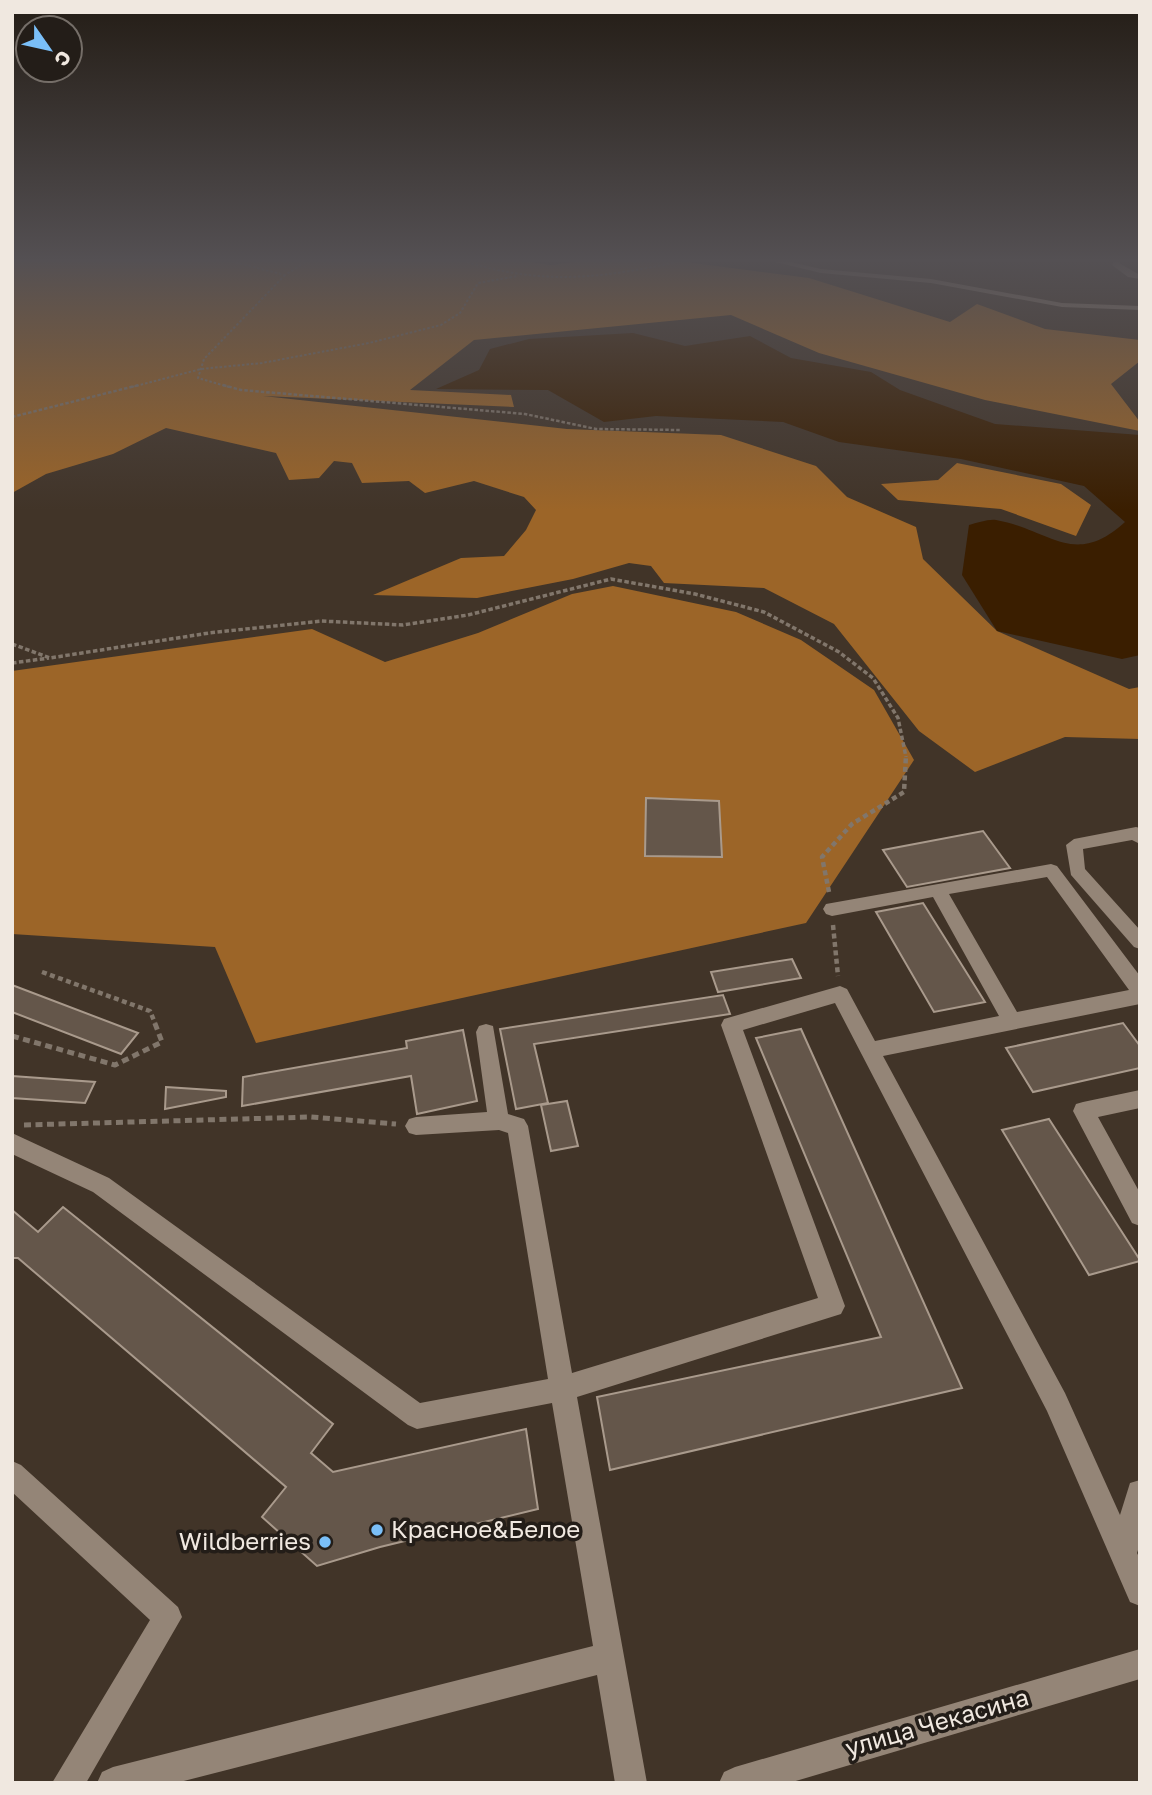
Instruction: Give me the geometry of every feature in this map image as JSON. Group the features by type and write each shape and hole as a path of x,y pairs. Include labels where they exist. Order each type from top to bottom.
{"street":[{"path":"1140,838 1136,833 1074,845 1077,872 1140,942"},
{"path":"832,908 1076,865"},
{"path":"870,1050 1140,993 1051,870"},
{"path":"938,890 1012,1021"},
{"path":"12,1143 101,1185 417,1416 562,1389 833,1307 731,1025 840,994 1056,1402 1140,1592"},
{"path":"486,1032 499,1121"},
{"path":"1140,1099 1083,1111 1140,1215"},
{"path":"415,1126 499,1121 517,1126 631,1783"},
{"path":"12,1474 167,1618 68,1783"},
{"path":"1123,1554 1140,1493"},
{"path":"113,1783 609,1657"},
{"name":"улица Чекасина","path":"735,1783 1140,1664"}],"path":[{"path":"221,342 204,359 198,378 241,390 525,414 596,429 681,429"},
{"path":"12,417 201,369 374,342"},
{"path":"12,663 209,633 321,621 402,625 468,615 611,579 695,594 764,612 839,652 873,678 898,718 906,757 904,792 852,824 822,857 832,908 840,994"},
{"path":"12,644 50,657"},
{"path":"12,1036 116,1065 162,1042 150,1011 42,972"},
{"path":"12,1125 311,1117 415,1126"}],"shaded area":[{"path":"12,342 472,342 410,390 511,395 514,407 263,396 567,429 721,435 816,466 847,497 916,527 923,559 997,631 1129,689 1140,687 1140,739 1065,737 975,772 919,731 834,624 764,588 664,583 651,566 629,563 573,579 477,598 373,595 461,558 504,556 526,530 536,510 524,497 474,481 425,493 409,481 362,483 352,463 334,461 319,478 289,480 276,453 166,428 113,454 46,474 12,493"},
{"path":"518,342 668,342 685,346 713,342 761,342 791,358 871,372 900,390 995,424 1140,435 1140,655 1122,659 997,631 962,575 969,525 996,520 1061,542 1076,544 1091,543 1107,536 1125,522 1084,486 961,459 839,442 783,422 656,416 604,422 548,390 436,389 479,370 490,349"},
{"path":"793,342 1140,342 1140,361 1111,384 1140,422 1140,431 985,400 819,353"},
{"path":"957,463 1061,484 1091,505 1076,536 1001,509 898,500 881,484 938,480"},
{"path":"613,586 736,612 801,640 874,690 914,760 806,923 256,1043 215,947 12,934 12,671 312,629 385,662 478,633 572,594"}],"building":[{"path":"646,798 719,801 722,857 645,856"},
{"path":"983,831 1010,868 907,887 883,850"},
{"path":"923,903 985,1002 934,1012 876,912"},
{"path":"792,959 801,978 718,992 711,972"},
{"path":"12,985 138,1033 121,1054 12,1012"},
{"path":"723,995 730,1014 534,1044 548,1103 516,1109 500,1029"},
{"path":"1123,1023 1140,1046 1140,1068 1033,1092 1006,1048"},
{"path":"801,1029 962,1388 610,1470 597,1397 881,1337 756,1038"},
{"path":"463,1030 477,1101 417,1114 411,1076 242,1106 243,1077 407,1048 406,1041"},
{"path":"12,1076 95,1082 85,1103 12,1098"},
{"path":"166,1087 226,1091 226,1097 165,1109"},
{"path":"567,1101 578,1146 551,1151 541,1105"},
{"path":"1049,1119 1140,1261 1089,1275 1002,1130"},
{"path":"63,1207 333,1424 311,1453 333,1472 526,1429 538,1509 380,1547 317,1566 262,1517 286,1487 18,1258 12,1258 12,1210 38,1232"}],"place":[{"name":"Красное&Белое","path":"377,1530"},
{"name":"Wildberries","path":"325,1542"}]}
